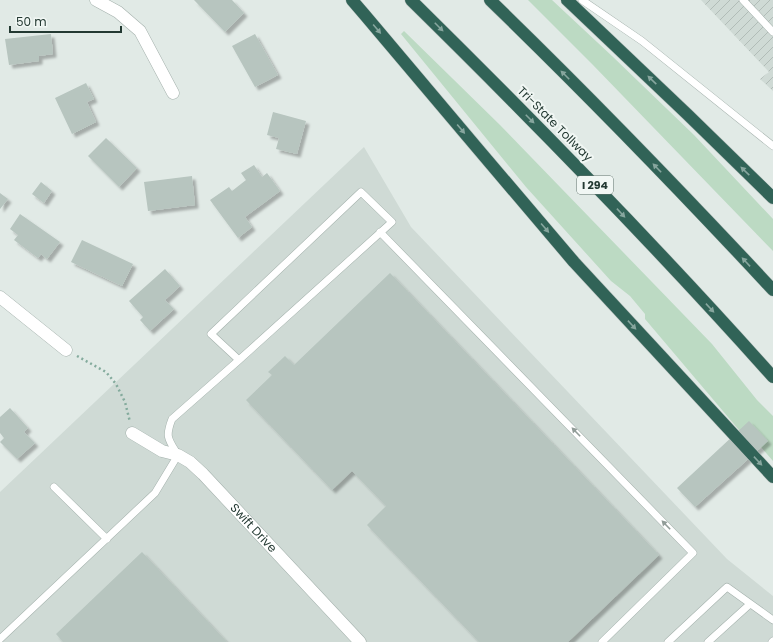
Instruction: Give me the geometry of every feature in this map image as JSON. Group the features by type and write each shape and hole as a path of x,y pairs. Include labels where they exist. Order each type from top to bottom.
{"highway":[{"path":"352,0 574,262 773,477"},
{"name":"Tri-State Tollway","path":"411,0 598,188 773,377"},
{"path":"490,0 608,118 724,237 773,290"},
{"path":"567,0 773,198"}],"street":[{"path":"96,0 118,12 140,31 173,93"},
{"path":"0,297 66,350"},
{"name":"Swift Drive","path":"132,433 162,451 178,455 190,462 203,474 360,642"}],"lane":[{"path":"582,0 642,41 773,146"},
{"path":"743,0 773,32"},
{"path":"0,639 155,493 178,455 168,440 168,429 172,419 239,360 392,222 361,192 211,334 239,360"},
{"path":"380,232 693,553 602,642"},
{"path":"54,487 106,539"},
{"path":"668,642 727,587 773,620"},
{"path":"708,642 750,604"}],"path":[{"path":"66,350 106,372 116,384 125,402 132,433"}],"shaded area":[{"path":"701,0 773,0 773,91 760,79 769,72"},
{"path":"364,147 411,227 727,559 773,596 773,642 0,642 0,492"}],"green space":[{"path":"528,0 552,0 694,135 773,219 773,251 593,65"},
{"path":"404,31 500,125 712,344 757,400 773,416 773,461 761,447 739,430 645,319 645,314 630,296 611,281 526,187 401,34"}],"building":[{"path":"194,0 232,0 244,13 225,32"},
{"path":"51,34 53,54 39,56 39,61 9,65 5,39"},
{"path":"255,34 278,75 255,87 232,46"},
{"path":"86,83 94,99 87,102 96,122 72,134 55,98"},
{"path":"273,112 306,121 297,154 276,149 279,138 267,135"},
{"path":"106,138 137,168 119,187 88,156"},
{"path":"254,165 262,177 267,173 280,191 245,217 252,227 238,238 210,200 229,187 232,191 246,180 241,173"},
{"path":"192,176 195,205 148,211 144,182"},
{"path":"41,182 52,191 44,203 32,194"},
{"path":"0,193 8,199 0,209"},
{"path":"20,214 60,242 47,259 41,254 38,258 14,240 18,235 10,229"},
{"path":"82,240 133,264 122,286 71,262"},
{"path":"165,269 180,286 165,300 174,309 150,331 140,320 143,317 129,301"},
{"path":"390,273 659,555 568,642 479,642 367,525 386,506 352,471 332,490 246,400 272,375 268,372 285,356 294,365"},
{"path":"10,408 28,428 24,432 35,443 17,459 0,442 4,438 0,433 0,417"},
{"path":"749,421 768,441 695,507 677,488"},
{"path":"142,552 227,642 63,642 56,634"}]}
